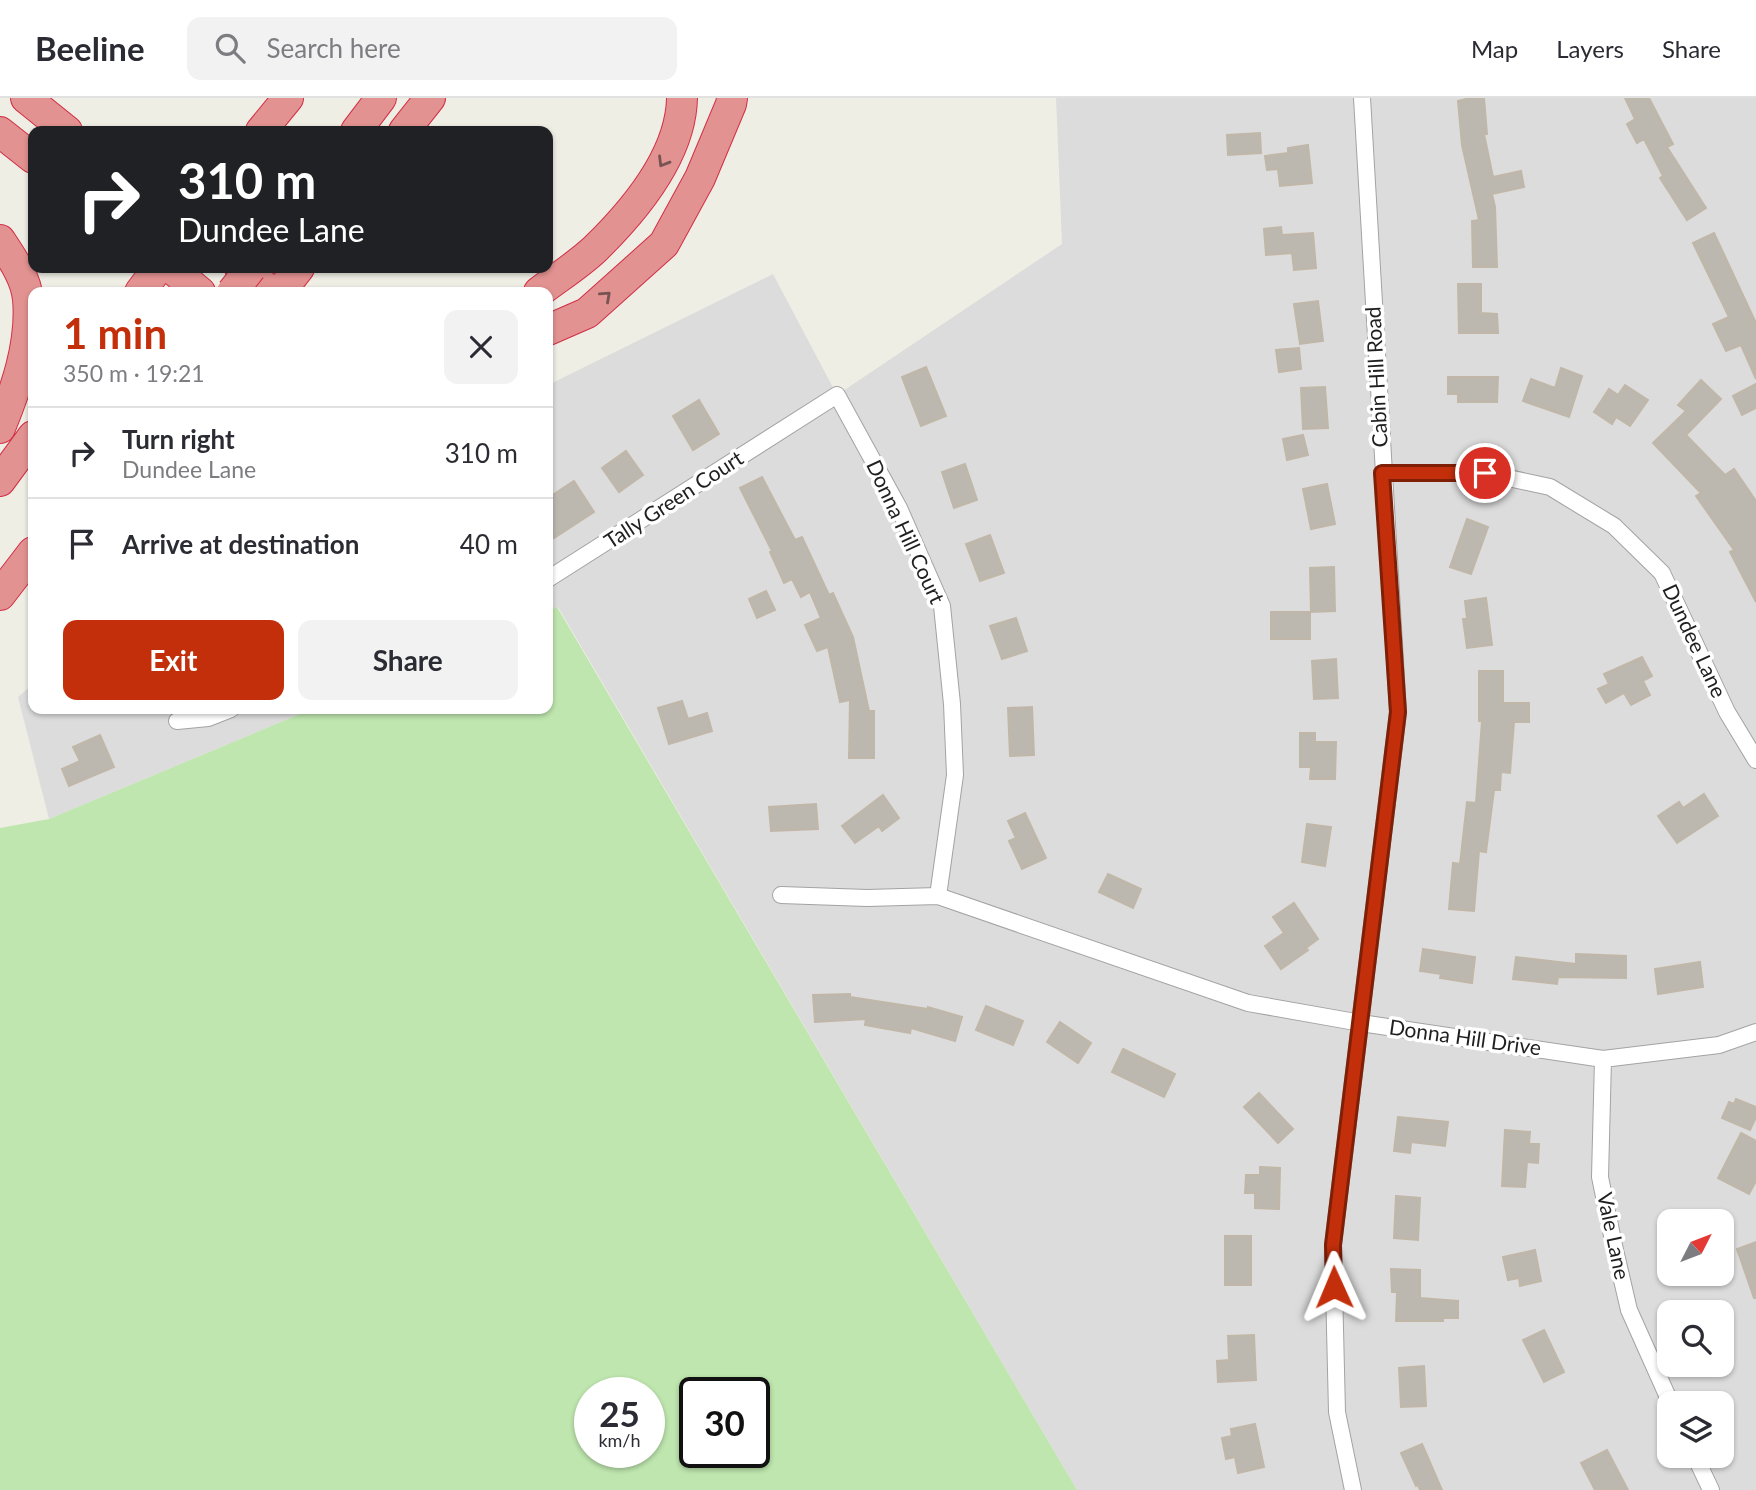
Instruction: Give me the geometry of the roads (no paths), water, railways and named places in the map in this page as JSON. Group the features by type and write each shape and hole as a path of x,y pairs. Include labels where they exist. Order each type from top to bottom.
{"highway":[{"path":"26,98 61,126"},
{"path":"265,126 288,98"},
{"path":"360,126 381,98"},
{"path":"408,126 430,98"},
{"path":"545,287 593,250 628,213 667,159 682,118 682,98"},
{"path":"553,328 587,313 664,244 701,178 732,98"},
{"path":"0,132 28,154"},
{"path":"0,240 17,266 28,298 26,339 15,391 0,428"},
{"path":"177,273 194,287"},
{"path":"247,273 265,287"},
{"path":"236,287 247,273"},
{"path":"284,287 295,273"},
{"path":"0,481 28,443"},
{"path":"3,592 28,559"},
{"path":"3,592 28,574"}],"street":[{"name":"Cabin Hill Road","path":"1353,1490 1337,1412 1333,1245 1398,712 1362,98"},
{"name":"Donna Hill Court","path":"799,420 837,395 899,508 942,606 952,704 955,775 938,896"},
{"name":"Tally Green Court","path":"553,576 799,420"},
{"name":"Dundee Lane","path":"1382,473 1485,473 1550,487 1614,526 1662,573 1727,712 1756,760"},
{"path":"177,721 208,718 218,714"},
{"name":"Donna Hill Drive","path":"781,895 867,898 938,896 1248,1003 1361,1023 1603,1059 1719,1045 1756,1032"},
{"name":"Vale Lane","path":"1603,1059 1600,1177 1629,1310 1665,1391"},
{"path":"1701,1468 1711,1490"}]}
